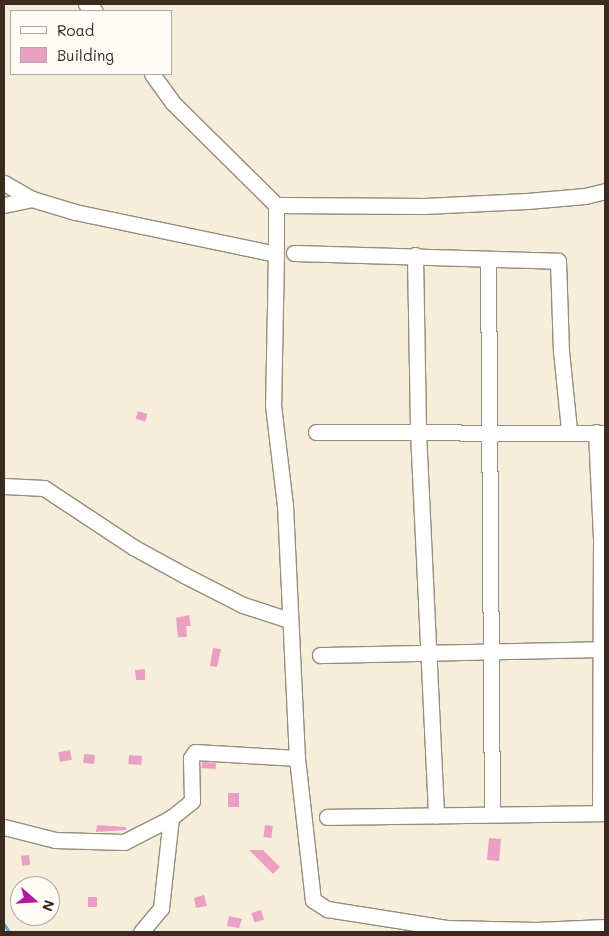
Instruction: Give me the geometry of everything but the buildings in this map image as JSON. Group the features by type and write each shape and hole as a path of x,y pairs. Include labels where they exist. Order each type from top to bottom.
{"street":[{"path":"153,75 178,109 276,205 433,206 528,202 585,196 605,191"},
{"path":"4,183 32,198 75,212 276,254"},
{"path":"4,205 32,198"},
{"path":"276,205 273,405 285,505 296,758 314,900 319,906 447,928 535,930 605,927"},
{"path":"294,253 415,255 488,260 558,261 561,350 569,430"},
{"path":"415,255 418,432 430,653 436,816"},
{"path":"488,260 489,652 492,813"},
{"path":"316,432 488,430 601,432 603,813 492,813 436,816 327,817"},
{"path":"4,486 50,491 133,547 184,575 243,605 289,620"},
{"path":"320,654 602,650"},
{"path":"4,827 55,840 117,843 171,818 192,801 191,758 195,752 296,758"},
{"path":"141,932 161,908 171,818"}],"waterway":[{"path":"4,924 9,932"}]}
